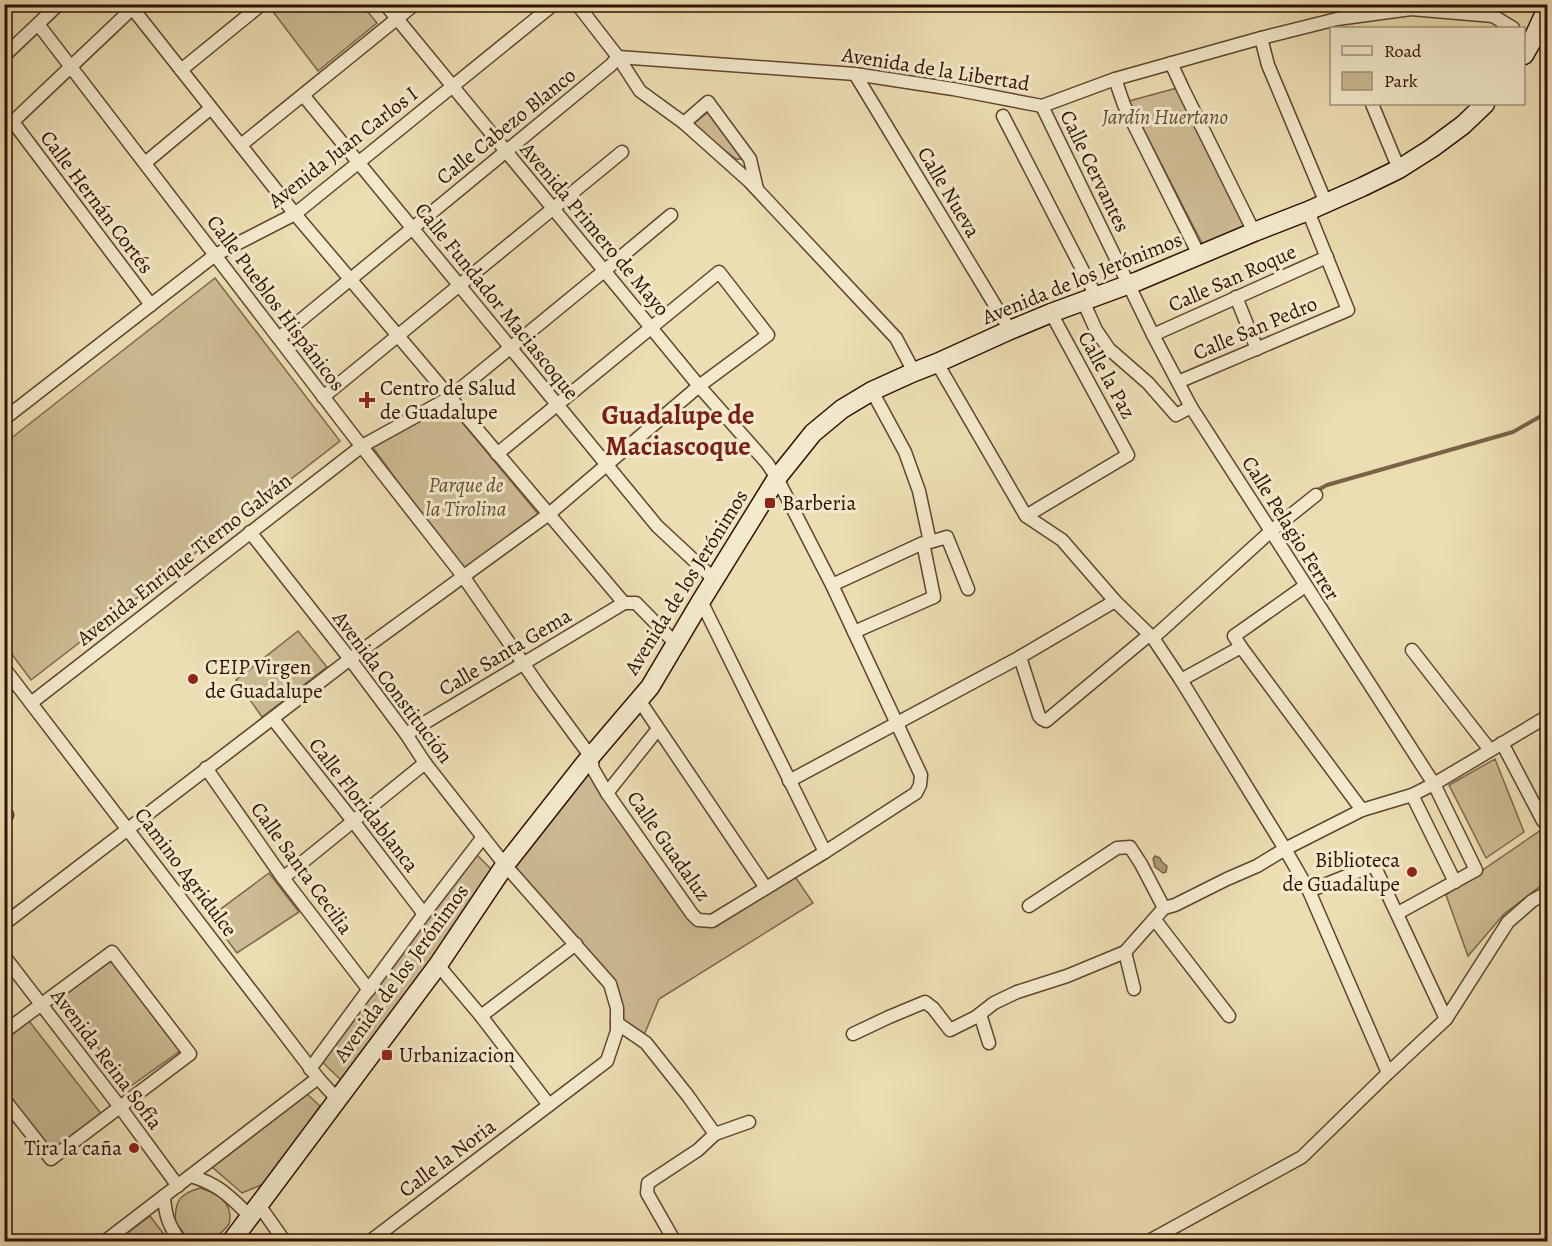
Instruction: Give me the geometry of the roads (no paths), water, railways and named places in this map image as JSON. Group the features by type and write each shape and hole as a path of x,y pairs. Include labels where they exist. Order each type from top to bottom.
{"main road":[{"path":"1526,44 1548,6"},
{"name":"Avenida de los Jerónimos","path":"231,1242 438,965 505,865 650,687 777,478 813,433 842,409 872,391 914,372 1051,313 1129,284 1308,211 1399,169 1463,125 1484,105"}],"street":[{"path":"4,56 59,4"},
{"path":"182,70 262,4"},
{"name":"Avenida Primero de Mayo","path":"385,4 699,386 767,463 832,585 921,775 916,794 766,888"},
{"path":"241,145 415,4"},
{"name":"Avenida Juan Carlos I","path":"4,419 215,255 295,214 554,4"},
{"path":"577,4 618,57 640,91 684,123 749,181 896,338 914,372"},
{"path":"9,126 135,7 295,214 449,398 624,603 636,603 676,644"},
{"name":"Avenida de la Libertad","path":"618,57 855,74 1042,106 1114,79 1261,38 1411,9 1493,16 1511,27"},
{"name":"Calle Pueblos Hispánicos","path":"38,24 463,576 524,664"},
{"path":"1261,38 1268,65 1326,203"},
{"name":"Calle Cabezo Blanco","path":"279,339 618,57"},
{"path":"1171,63 1254,232"},
{"name":"Calle Nueva","path":"855,74 1010,330"},
{"path":"1114,79 1124,105 1199,255"},
{"name":"Calle Fundador Maciascoque","path":"303,95 657,526 715,580"},
{"path":"684,123 708,102 750,159 758,191"},
{"path":"1371,105 1399,169"},
{"name":"Calle Cervantes","path":"1042,106 1129,284"},
{"path":"145,163 211,108"},
{"path":"1003,116 1089,299 1096,330 1109,349 1148,383 1176,415 1191,407"},
{"name":"Calle Hernán Cortés","path":"9,126 151,305"},
{"path":"323,397 622,152"},
{"path":"1308,211 1327,257"},
{"name":"Avenida Enrique Tierno Galván","path":"31,703 362,446 449,398 670,215"},
{"name":"Calle San Roque","path":"1153,335 1327,257"},
{"name":"Calle San Pedro","path":"1178,382 1348,310 1327,257"},
{"path":"4,924 350,659 549,514 699,386 768,334 719,273 497,454"},
{"name":"Calle Pelagio Ferrer","path":"1129,284 1191,407 1434,784 1476,870 1455,882"},
{"path":"1236,297 1257,349"},
{"name":"Calle la Paz","path":"1026,516 1128,455 1051,313"},
{"path":"937,363 1026,516 1062,540 1151,637 1181,680 1309,891 1388,1073"},
{"path":"854,632 934,597 919,491 906,452 872,391"},
{"path":"1020,657 1039,716 1046,721 1151,637 1271,531 1316,495"},
{"name":"Avenida Constitución","path":"250,532 350,659 425,763 505,865 610,984 617,1008 617,1023"},
{"path":"832,585 926,543 947,537 968,589"},
{"path":"1305,586 1234,636 1362,810"},
{"path":"789,781 1020,657 1115,600"},
{"path":"701,601 825,852"},
{"name":"Calle Santa Gema","path":"406,734 624,603"},
{"path":"1181,680 1241,647"},
{"path":"1412,650 1490,750"},
{"name":"Calle Guadaluz","path":"524,664 591,757 593,769 608,793 698,920 712,921 719,918 766,888"},
{"name":"Camino Agridulce","path":"4,668 314,1074 337,1098"},
{"path":"639,700 766,888"},
{"path":"853,1034 925,1002 933,1008 950,1030 1017,992 1067,976 1125,952 1164,908 1257,866 1285,849 1362,810 1412,795 1434,784 1548,716"},
{"name":"Calle Floridablanca","path":"273,719 424,914"},
{"path":"608,793 658,729"},
{"path":"1502,743 1543,821"},
{"path":"283,878 425,763"},
{"name":"Calle Santa Cecilia","path":"206,768 283,878 369,990"},
{"path":"1398,913 1455,882 1412,795"},
{"path":"4,812 7,815 4,816"},
{"name":"Avenida de los Jerónimos","path":"104,1242 191,1176 314,1074 369,990 483,837"},
{"path":"1029,906 1117,848 1130,847 1164,908"},
{"path":"1309,891 1374,865 1446,1019"},
{"path":"1147,1242 1302,1157 1446,1019 1508,922 1525,906 1548,892"},
{"path":"1155,920 1229,1016"},
{"path":"481,1016 576,944"},
{"path":"4,1032 112,952 190,1054 51,1159 4,1099"},
{"path":"1125,952 1134,989"},
{"name":"Avenida Reina Sofía","path":"4,956 178,1186"},
{"path":"438,965 481,1016 549,1105"},
{"path":"980,1014 989,1043"},
{"path":"617,1023 646,1043 715,1134"},
{"name":"Calle la Noria","path":"369,1242 607,1061 617,1031 617,1023"},
{"path":"675,1242 647,1193 648,1183 698,1150 715,1134 749,1122"},
{"path":"191,1176 216,1185 230,1197 254,1211 285,1242"},
{"path":"164,1196 165,1212 173,1231 182,1242"},
{"path":"4,1236 9,1242"}],"waterway":[{"path":"1314,492 1327,485 1513,432 1548,412"}],"place":[{"name":"Centro de Salud de Guadalupe","path":"367,400"},
{"name":"Barberia","path":"770,503"},
{"name":"CEIP Virgen de Guadalupe","path":"193,679"},
{"name":"Biblioteca de Guadalupe","path":"1412,872"},
{"name":"Urbanizacion","path":"387,1055"},
{"name":"Tira la caña","path":"134,1148"}],"district":[{"name":"Guadalupe de Maciascoque","path":"678,430"}],"park label":[{"name":"Jardín Huertano","path":"1165,117"},
{"name":"Parque de la Tirolina","path":"466,497"}]}
